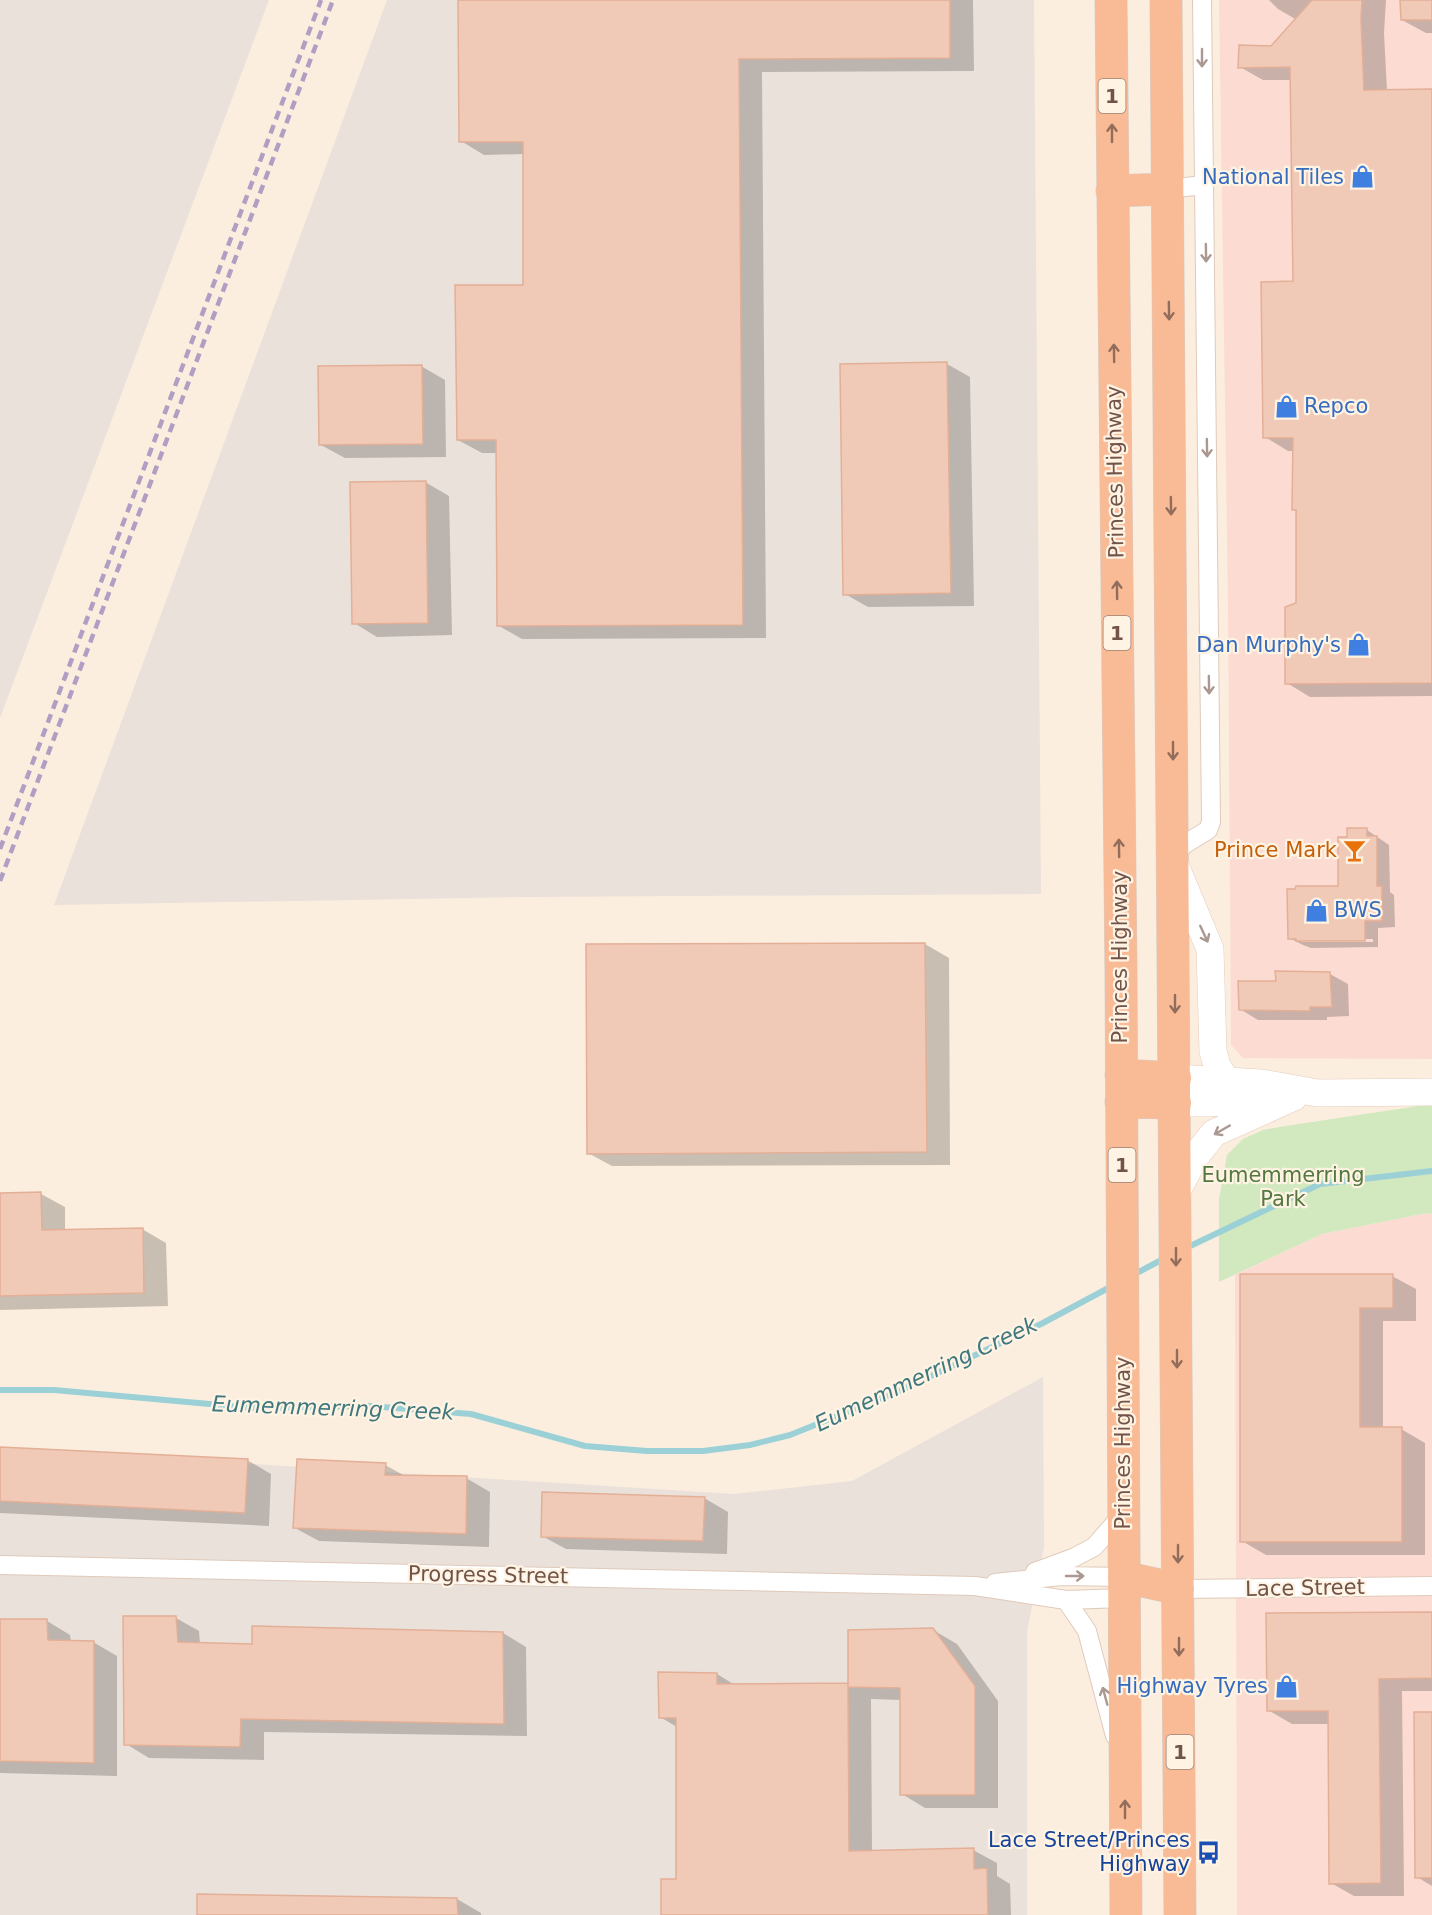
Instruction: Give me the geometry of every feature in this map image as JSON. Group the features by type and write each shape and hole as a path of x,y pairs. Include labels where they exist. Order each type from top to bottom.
{"highway":[{"name":"Princes Highway","path":"1111,0 1126,1915"},
{"path":"1148,0 1150,60 1167,111"},
{"name":"1","path":"1166,0 1180,1915"},
{"path":"1112,191 1167,189"},
{"path":"1121,1088 1175,1091"},
{"path":"1124,1588 1178,1589"}],"main road":[{"path":"1174,859 1210,949 1213,1051 1217,1066 1226,1080"},
{"path":"1175,1091 1226,1080 1272,1084 1306,1095"},
{"path":"1175,1091 1208,1103 1306,1095 1432,1092"},
{"path":"1176,1203 1195,1157 1215,1133 1306,1095"}],"street":[{"path":"1174,859 1185,844 1208,830 1211,822 1202,0"},
{"path":"1167,189 1204,185"},
{"path":"1011,1580 1073,1558 1094,1547 1124,1514"},
{"name":"Progress Street","path":"0,1565 975,1586 1066,1600 1124,1588"},
{"name":"Progress Street","path":"975,1586 1011,1580 1061,1576 1124,1588"},
{"name":"Lace Street","path":"1178,1589 1432,1586"},
{"path":"1066,1600 1088,1631 1125,1773"}],"shaded area":[{"path":"0,0 269,0 0,718"},
{"path":"387,0 1034,0 1041,894 529,897 54,905"},
{"path":"1219,0 1432,0 1432,1059 1243,1058 1231,1045 1228,608"},
{"path":"1427,1213 1432,1214 1432,1915 1237,1915 1235,1275 1322,1234"},
{"path":"1043,1377 1044,1547 1027,1631 1027,1915 0,1915 0,1448 734,1494 852,1481"}],"green space":[{"name":"Eumemmerring Park","path":"1432,1104 1432,1214 1427,1213 1322,1234 1219,1282 1219,1199 1227,1155 1243,1139 1263,1130"}],"building":[{"path":"458,0 950,0 950,58 739,59 743,625 497,626 496,440 457,440 455,285 523,285 523,142 459,142"},
{"path":"1312,0 1362,0 1364,90 1432,89 1432,683 1285,684 1285,607 1296,603 1296,510 1292,510 1293,438 1263,438 1261,282 1293,281 1290,67 1238,68 1239,45 1271,46"},
{"path":"1400,0 1432,0 1432,20 1401,20"},
{"path":"947,362 951,593 843,595 840,364"},
{"path":"422,365 423,444 319,445 318,366"},
{"path":"426,481 428,623 352,624 350,482"},
{"path":"1347,828 1367,828 1367,836 1377,836 1377,886 1382,886 1382,921 1365,921 1365,941 1288,939 1287,889 1295,889 1296,886 1338,886 1338,837 1347,837"},
{"path":"925,943 927,1152 587,1154 586,944"},
{"path":"1275,971 1330,972 1332,1007 1310,1007 1310,1011 1239,1010 1238,981 1276,981"},
{"path":"41,1192 42,1230 143,1228 144,1293 0,1296 0,1193"},
{"path":"1240,1274 1393,1274 1393,1308 1360,1308 1360,1427 1402,1427 1402,1542 1240,1542"},
{"path":"0,1447 248,1459 245,1513 0,1501"},
{"path":"297,1459 386,1463 385,1475 467,1476 466,1534 293,1528"},
{"path":"542,1492 705,1497 703,1541 541,1537"},
{"path":"1432,1612 1432,1678 1379,1679 1381,1883 1329,1884 1328,1711 1267,1711 1266,1613"},
{"path":"123,1616 176,1616 178,1642 252,1644 252,1626 503,1632 504,1724 241,1719 240,1747 124,1745"},
{"path":"0,1619 47,1619 48,1640 94,1641 94,1763 0,1761"},
{"path":"933,1628 975,1686 975,1795 900,1795 900,1688 848,1687 848,1630"},
{"path":"658,1672 717,1673 717,1684 848,1683 849,1851 974,1848 974,1869 987,1868 988,1915 661,1915 661,1879 676,1879 676,1718 659,1718"},
{"path":"1414,1712 1432,1712 1432,1878 1415,1878"},
{"path":"197,1894 457,1898 458,1915 197,1915"}],"waterway":[{"name":"Eumemmerring Creek","path":"1184,1249 1320,1184 1432,1171"},
{"name":"Eumemmerring Creek","path":"1133,1275 1167,1257"},
{"name":"Eumemmerring Creek","path":"0,1390 54,1390 254,1408 370,1406 471,1414 585,1446 647,1451 703,1451 750,1445 790,1435 897,1392 1041,1324 1114,1285"}],"railway":[{"path":"0,849 321,0"},
{"path":"0,881 333,0"}],"place":[{"name":"National Tiles","path":"1362,177"},
{"name":"Repco","path":"1286,406"},
{"name":"Dan Murphy's","path":"1359,645"},
{"name":"Prince Mark","path":"1355,850"},
{"name":"BWS","path":"1316,910"},
{"name":"Highway Tyres","path":"1286,1686"},
{"name":"Lace Street/Princes Highway","path":"1208,1852"}]}
